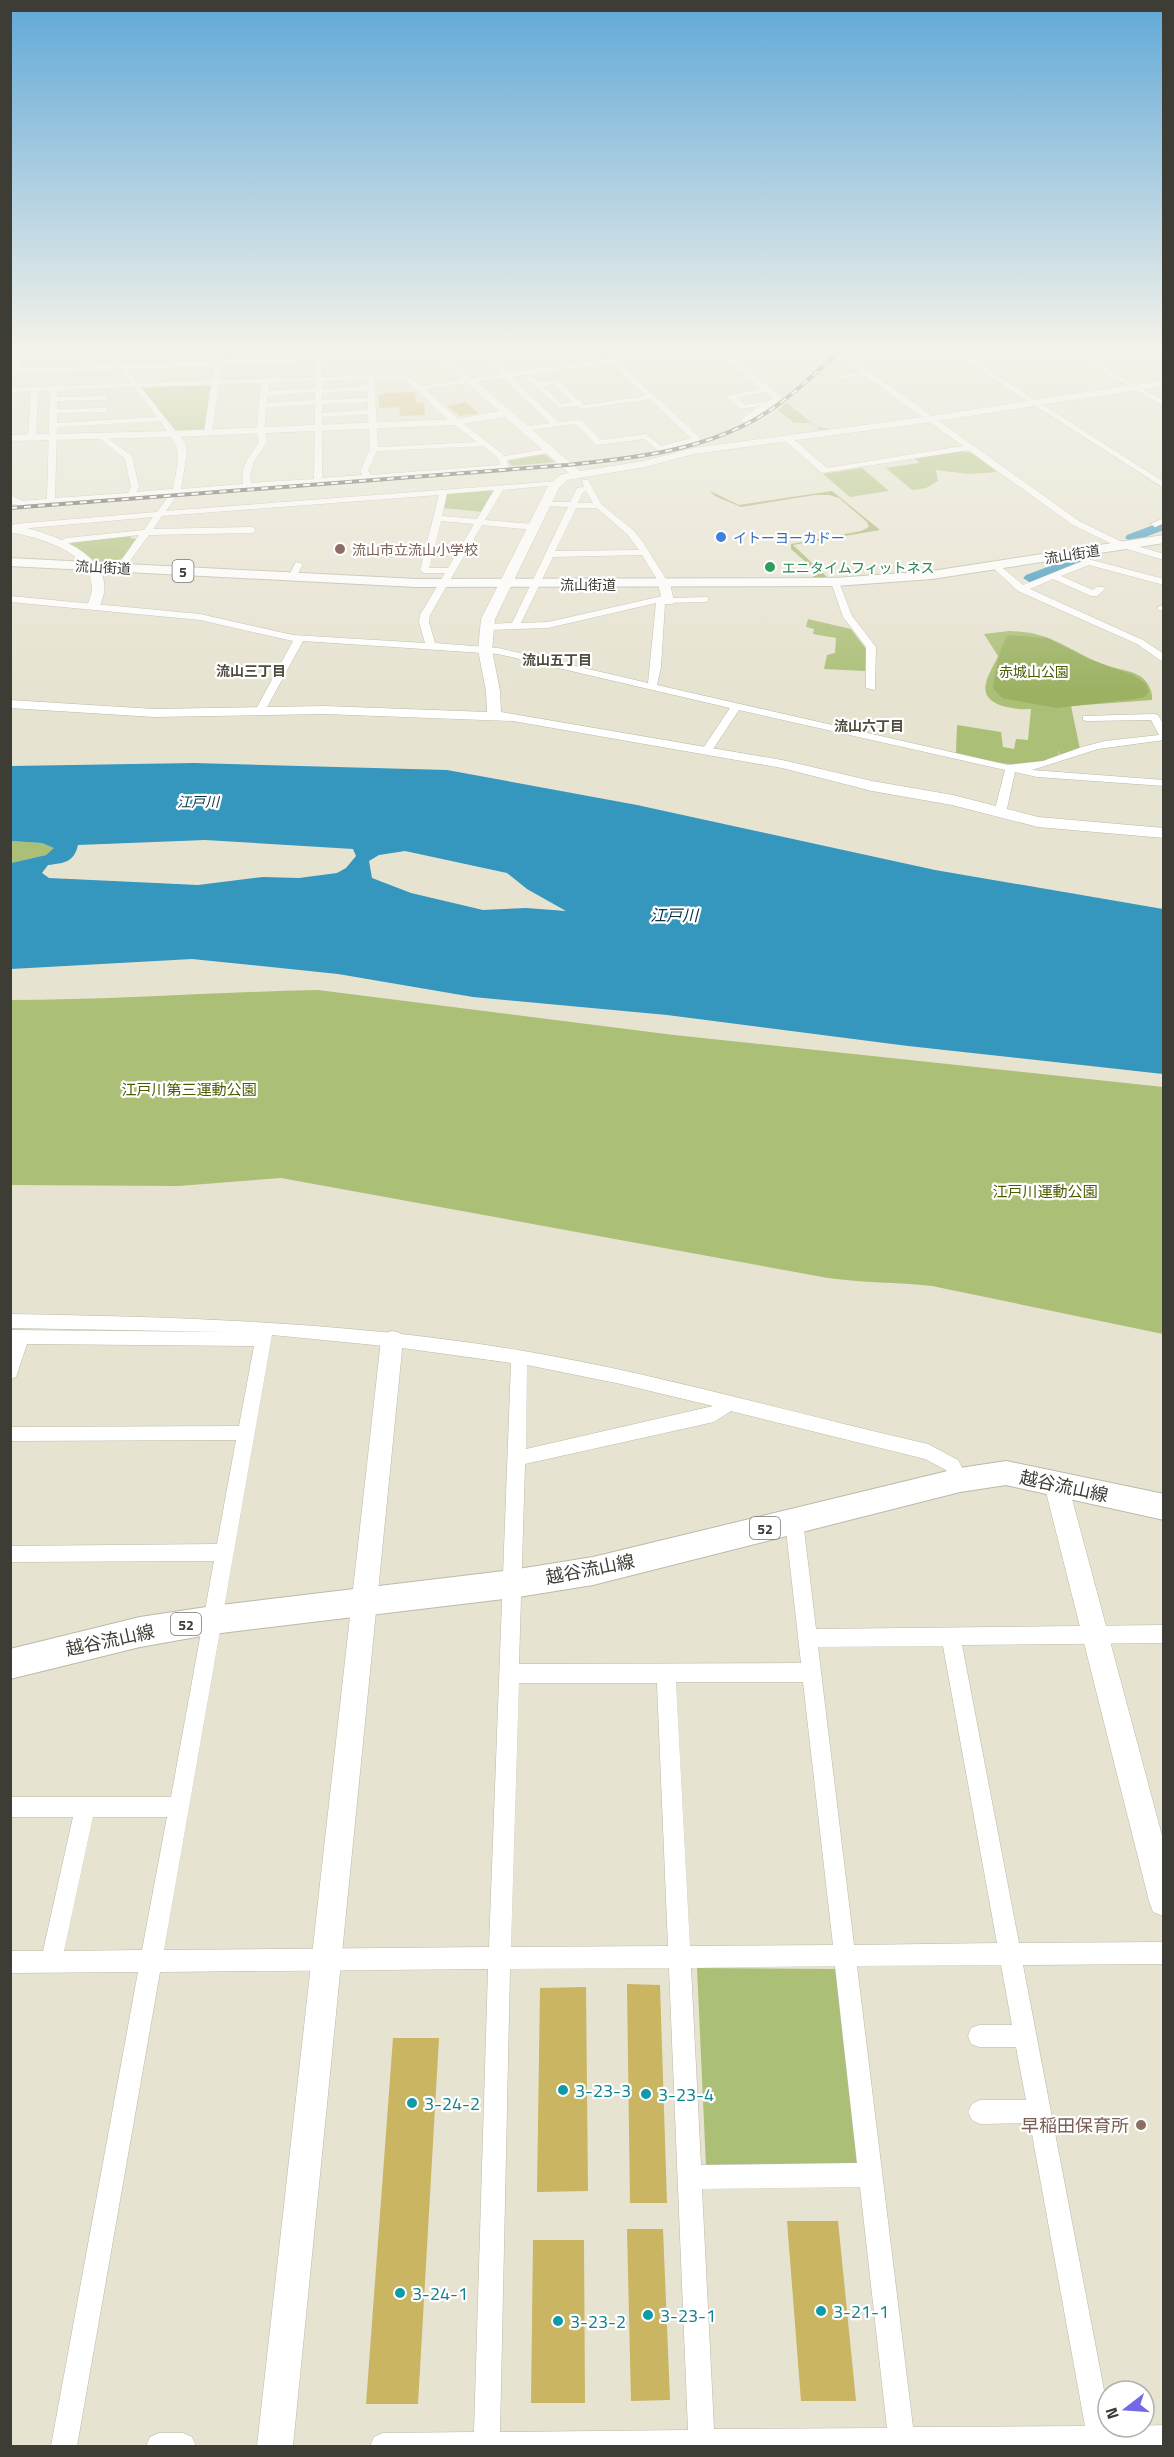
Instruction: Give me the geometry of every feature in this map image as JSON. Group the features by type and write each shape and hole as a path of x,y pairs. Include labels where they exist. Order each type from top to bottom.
{"main road":[{"name":"流山街道","path":"10,562 120,568 296,571 447,578 665,596 932,575 1164,539"},
{"name":"越谷流山線","path":"10,1664 129,1635 213,1620 512,1584 594,1570 960,1480 1006,1473 1164,1507"}],"street":[{"path":"51,500 52,464"},
{"path":"130,464 135,487 131,494"},
{"path":"120,568 176,493 181,464"},
{"path":"248,464 245,477 248,487"},
{"path":"318,464 318,482"},
{"path":"367,464 364,469 372,480 377,496"},
{"path":"16,501 372,480 500,464"},
{"path":"566,464 589,488 599,506 630,532 645,552 665,596 652,686"},
{"path":"494,715 494,699 485,650 486,627 504,584 556,483 576,473 646,464"},
{"path":"817,464 825,471 869,464"},
{"path":"993,464 1076,523 1122,546 1164,557"},
{"path":"1129,464 1164,486"},
{"path":"12,531 118,514 161,513 556,483"},
{"path":"431,646 424,618 500,487"},
{"path":"515,626 580,490 589,488"},
{"path":"444,491 424,570 447,578"},
{"path":"545,504 599,506"},
{"path":"439,514 482,518 534,527"},
{"path":"59,544 147,532 252,530"},
{"path":"12,531 59,544 83,557 95,571 99,586 99,596 93,606"},
{"path":"1021,589 1122,546"},
{"path":"549,554 645,552"},
{"path":"1088,562 1164,582"},
{"path":"995,566 1021,589 1140,642 1164,660"},
{"path":"1054,576 1094,594 1100,589"},
{"path":"835,582 848,617 871,647 871,688"},
{"path":"486,627 548,625 665,596 705,599"},
{"path":"10,599 200,617 299,639 508,652 857,735 1037,774 1164,783"},
{"path":"260,711 299,639"},
{"path":"10,704 154,713 362,711 494,715 532,719 802,769 872,786 953,800 1038,822 1164,834"},
{"path":"707,750 737,706"},
{"path":"1011,767 1028,768 1050,764 1095,746 1164,736 1154,717 1087,718"},
{"path":"1072,755 1080,778"},
{"path":"1000,813 1011,767"},
{"path":"10,1321 189,1324 264,1334"},
{"path":"64,2446 264,1334"},
{"path":"10,1372 16,1337 264,1334 392,1340 519,1357 614,1376 928,1452 952,1465 960,1480"},
{"path":"275,2446 392,1340"},
{"path":"487,2445 519,1357"},
{"path":"517,1458 714,1414 729,1403"},
{"path":"10,1434 246,1433"},
{"path":"1056,1484 1164,1901"},
{"path":"794,1521 902,2442"},
{"path":"10,1554 225,1552"},
{"path":"809,1638 1164,1634"},
{"path":"951,1636 1096,2417"},
{"path":"509,1674 812,1672"},
{"path":"666,1673 702,2443"},
{"path":"10,1807 178,1806"},
{"path":"51,1962 85,1807"},
{"path":"10,1962 1164,1953"},
{"path":"980,2036 1025,2036"},
{"path":"980,2112 1039,2111"},
{"path":"690,2177 871,2175"},
{"path":"383,2446 800,2444 1096,2438"},
{"path":"159,2446 183,2446"}],"green space":[{"path":"510,464 537,464 512,466"},
{"path":"915,464 986,464 997,472 969,474 936,470 938,481 926,488 912,490 886,468"},
{"path":"862,468 889,491 850,497 823,474"},
{"path":"495,490 483,512 443,508 447,493"},
{"path":"710,491 739,505 832,491 880,530 793,545 827,577 814,578 808,564 791,549 791,544 861,531 869,527 867,522 839,498 815,495 741,507 715,496"},
{"path":"131,536 130,538 137,539 124,557 111,563 95,563 70,545 72,542"},
{"path":"808,619 851,629 866,649 865,671 824,669 827,655 835,653 836,638 813,634 814,629 806,627"},
{"name":"赤城山公園","path":"1009,631 1049,638 1105,665 1136,674 1148,684 1152,700 1071,706 1080,749 1060,757 1058,749 1059,758 1046,762 1008,764 956,753 957,725 1001,732 1003,747 1014,749 1016,739 1028,740 1031,709 1009,708 1001,705 988,697 986,691 987,680 998,656 984,634"},
{"name":"赤城山公園","path":"1008,635 1047,638 1089,659 1133,675 1145,683 1149,691 1145,697 1057,708 1002,698 993,688 996,667"},
{"path":"11,841 42,843 55,848 46,855 11,863"},
{"name":"江戸川運動公園","path":"318,990 674,1035 1163,1087 1163,1334 932,1286 828,1278 281,1178 178,1186 11,1185 11,1000"},
{"path":"697,1968 837,1969 862,2167 706,2166"}],"water":[{"name":"江戸川","path":"194,763 447,770 637,805 935,870 1163,909 1163,1074 908,1046 667,1015 473,997 338,974 192,959 11,969 11,863 46,855 54,848 42,843 11,841 11,766","holes":["205,840 353,849 356,856 346,868 337,873 299,878 263,877 198,885 49,878 42,873 48,865 68,861 74,855 78,845","405,851 507,873 527,889 566,911 526,908 483,910 411,893 372,878 369,861 379,855"]}],"building":[{"name":"3-23-4","path":"627,1984 660,1985 667,2203 630,2203"},
{"name":"3-23-3","path":"586,1987 588,2191 537,2192 540,1988"},
{"name":"3-24-1","path":"393,2038 439,2038 418,2404 366,2404"},
{"name":"3-21-1","path":"787,2221 838,2221 856,2401 801,2401"},
{"name":"3-23-1","path":"627,2229 663,2229 670,2400 631,2401"},
{"name":"3-23-2","path":"533,2240 584,2240 585,2403 531,2403"}],"waterway":[{"path":"1132,538 1164,525"},
{"path":"1031,578 1074,561"}],"railway":[{"path":"10,508 578,464"}],"place":[{"name":"イトーヨーカドー","path":"721,537"},
{"name":"流山市立流山小学校","path":"340,549"},
{"name":"エニタイムフィットネス","path":"770,567"},
{"name":"3-23-3","path":"563,2090"},
{"name":"3-23-4","path":"646,2094"},
{"name":"3-24-2","path":"412,2103"},
{"name":"早稲田保育所","path":"1141,2125"},
{"name":"3-24-1","path":"400,2293"},
{"name":"3-21-1","path":"821,2311"},
{"name":"3-23-1","path":"648,2315"},
{"name":"3-23-2","path":"558,2321"}],"district":[{"name":"流山五丁目","path":"557,659"},
{"name":"流山三丁目","path":"251,670"},
{"name":"流山六丁目","path":"869,725"}],"park label":[{"name":"江戸川第三運動公園","path":"189,1089"}]}
